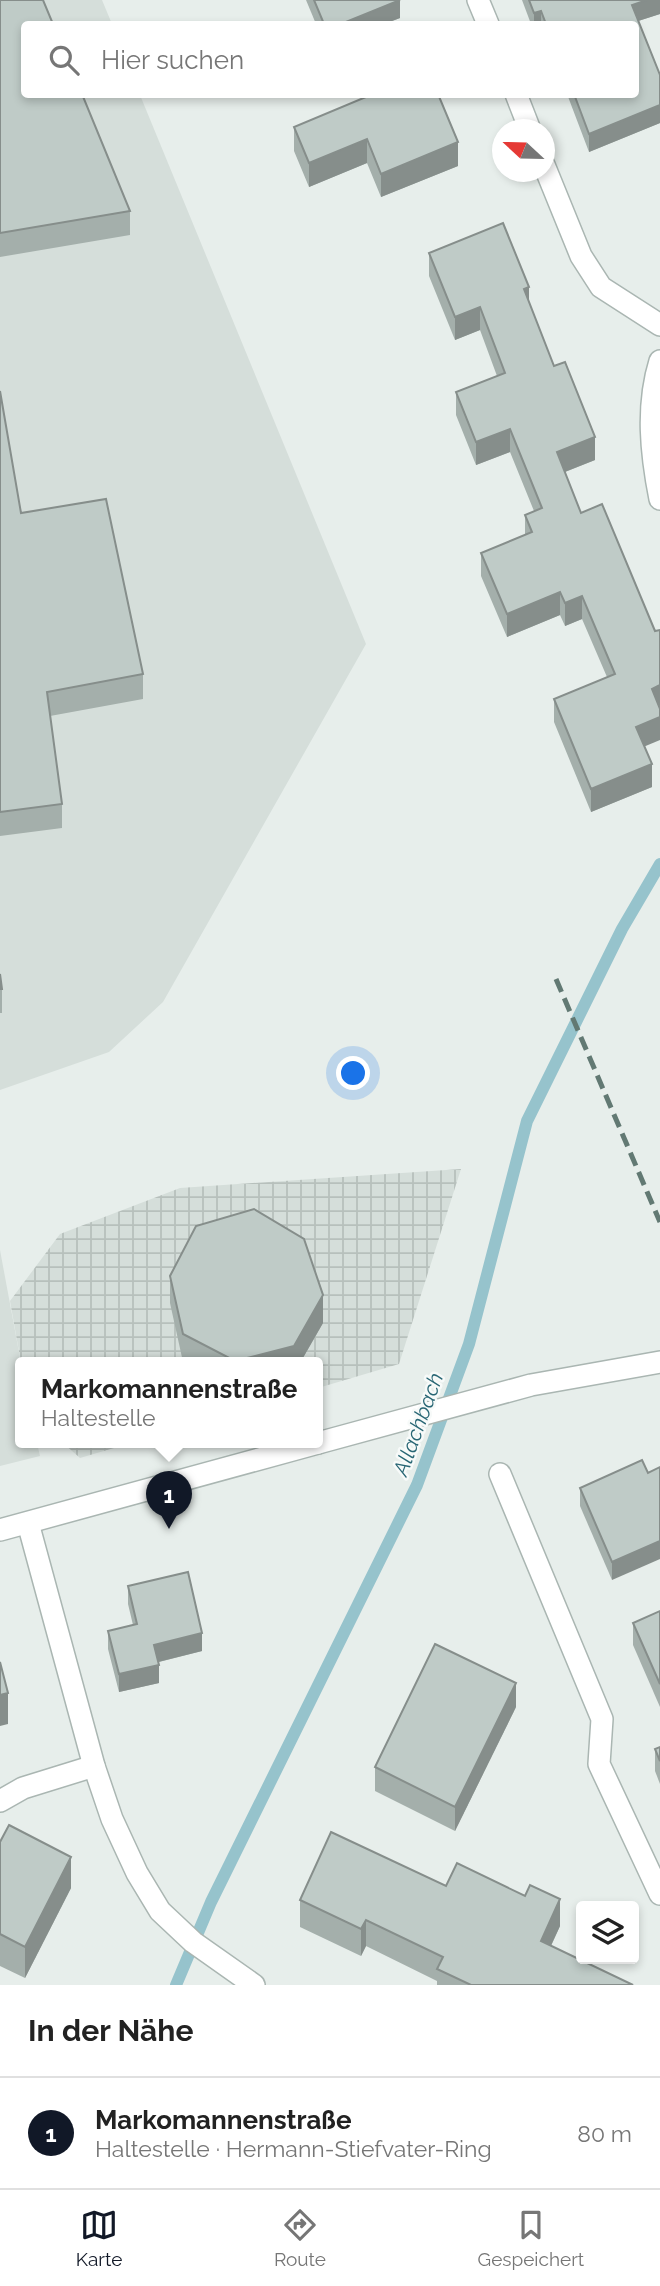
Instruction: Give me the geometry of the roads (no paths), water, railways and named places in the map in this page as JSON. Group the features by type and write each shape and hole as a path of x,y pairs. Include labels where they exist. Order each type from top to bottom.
{"street":[{"path":"478,0 487,21"},
{"path":"518,98 526,119"},
{"path":"551,182 581,256 601,287 660,325"},
{"path":"660,361 653,382 651,423 660,499"},
{"path":"323,1442 531,1385 660,1362"},
{"path":"0,1530 300,1448"},
{"path":"500,1474 602,1720 599,1764 660,1894"},
{"path":"28,1523 94,1766 112,1819 137,1872 160,1912 193,1942 254,1985"},
{"path":"0,1801 23,1788 94,1766"}],"waterway":[{"name":"Allachbach","path":"176,1985 211,1902 417,1485 469,1344 527,1121 622,929 660,864"}],"railway":[{"path":"556,979 660,1222"}],"place":[{"name":"Markomannenstraße","path":"169,1529"}]}
